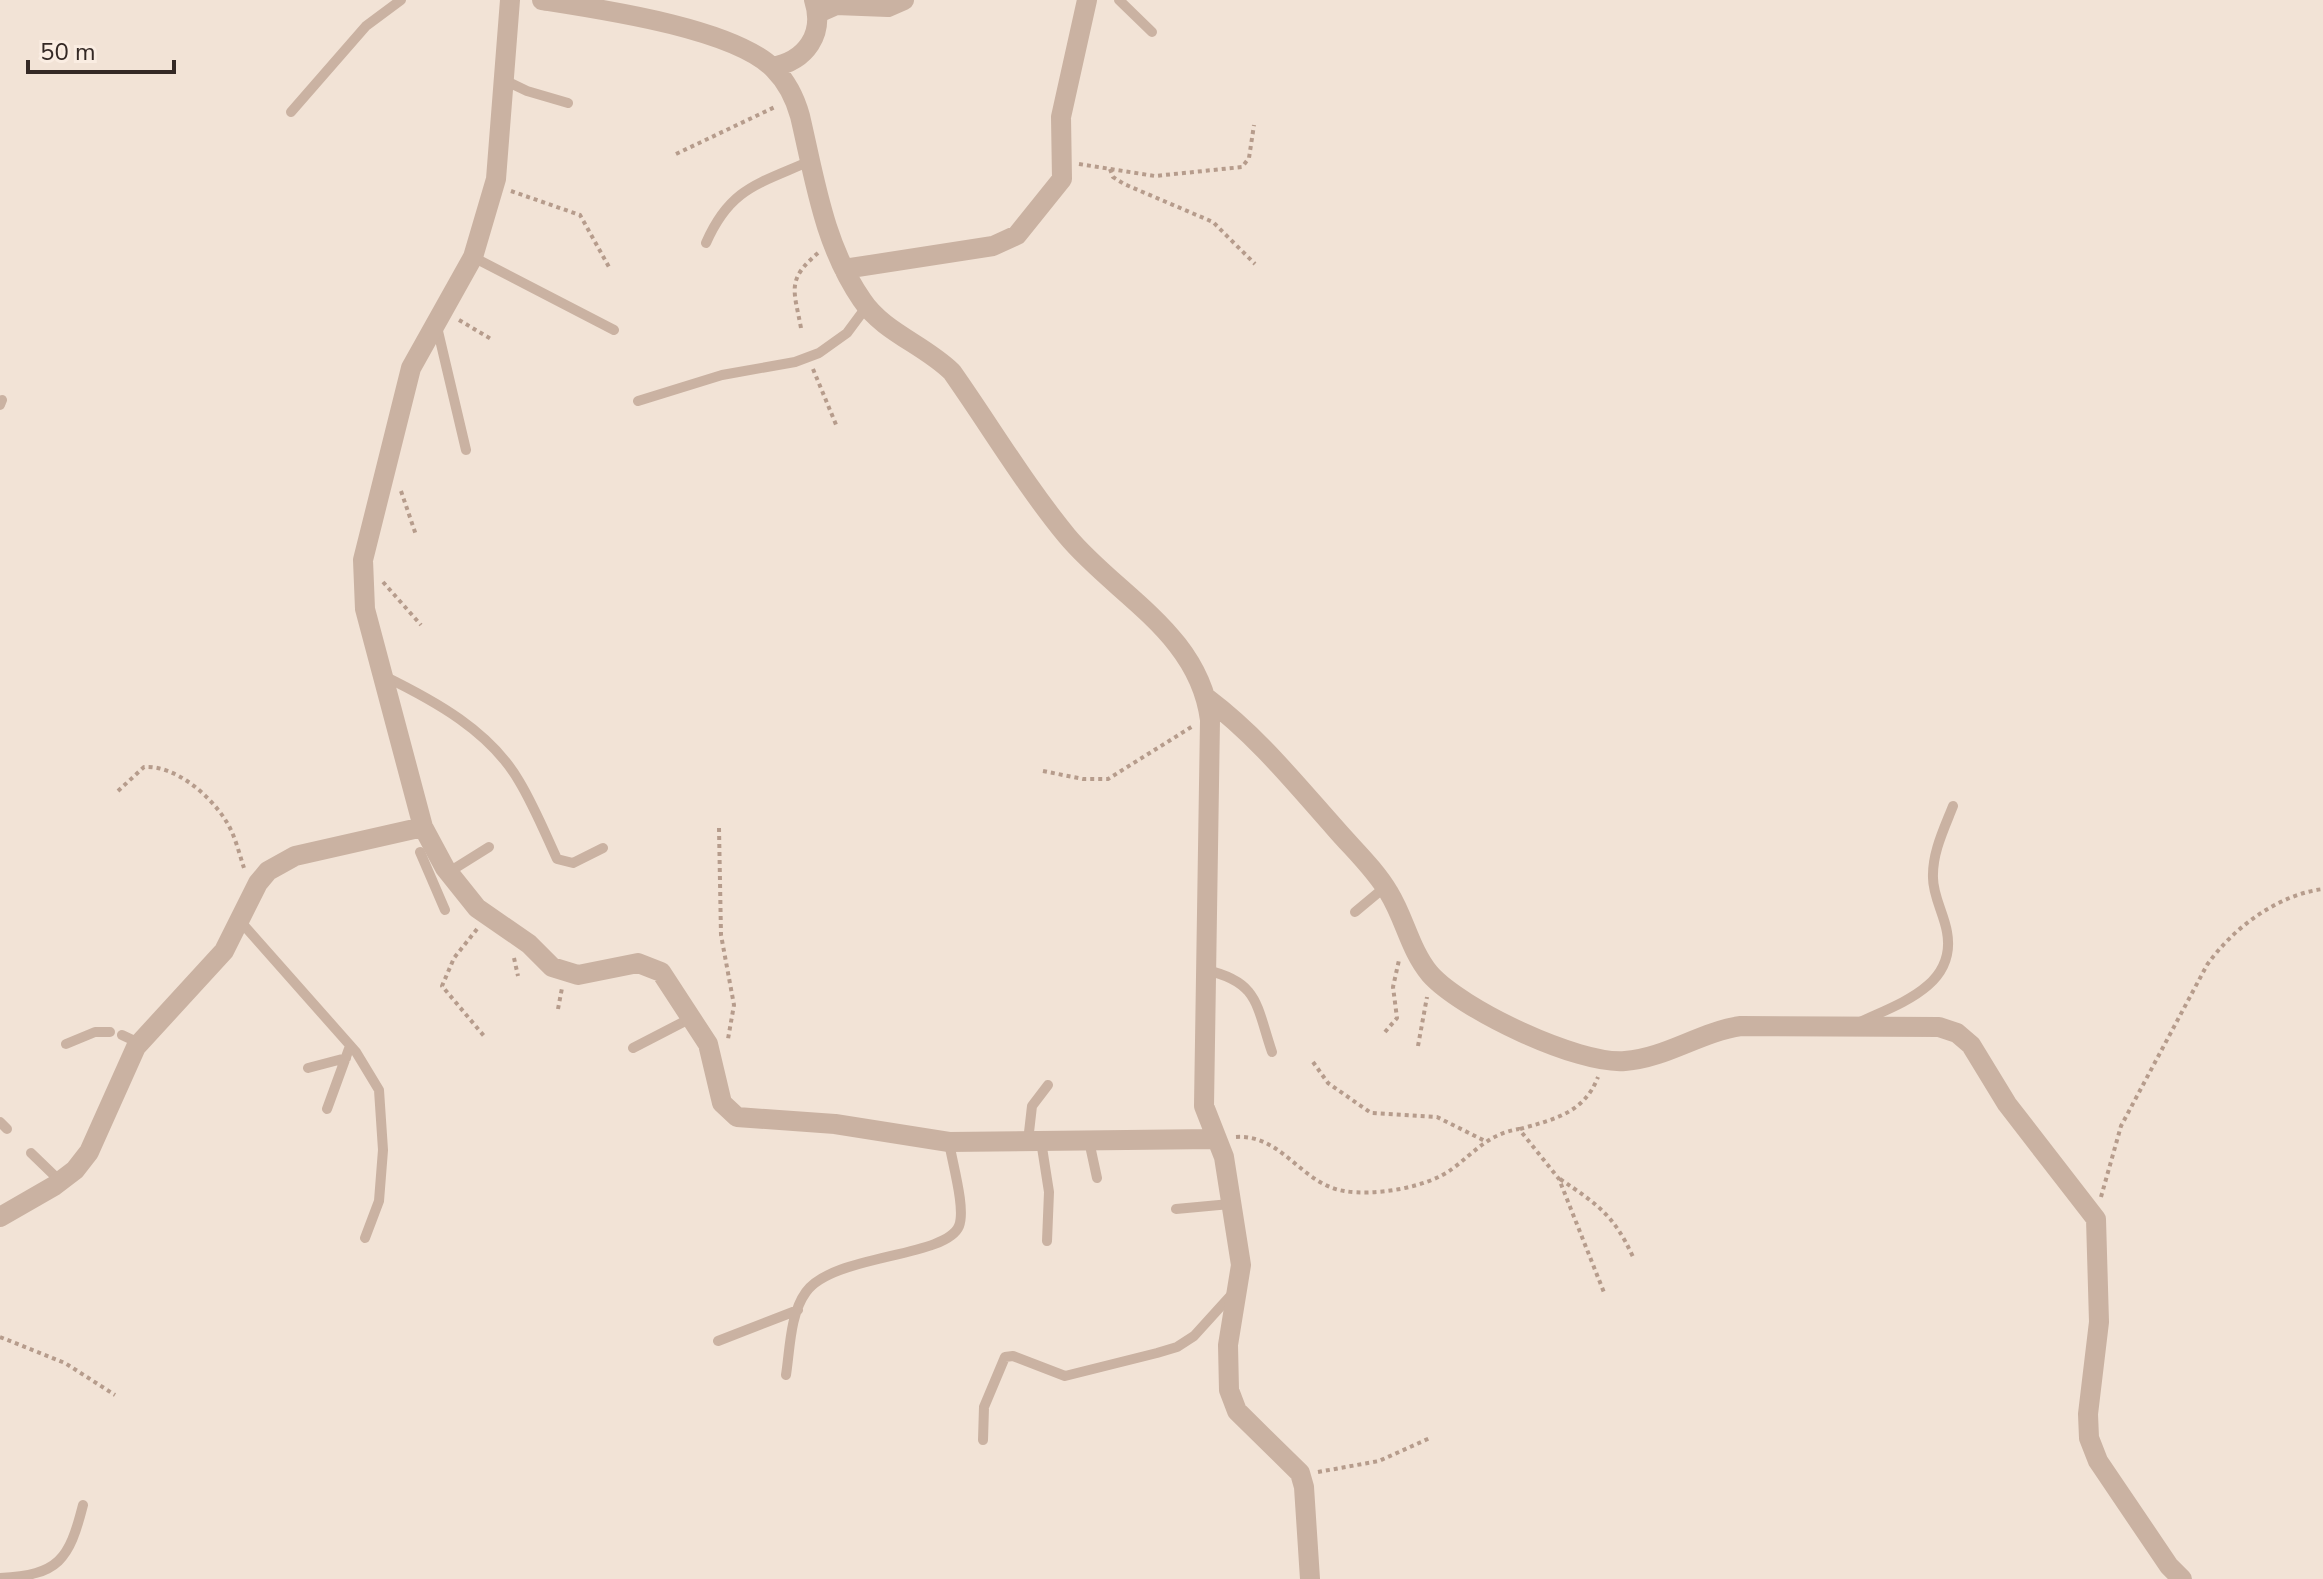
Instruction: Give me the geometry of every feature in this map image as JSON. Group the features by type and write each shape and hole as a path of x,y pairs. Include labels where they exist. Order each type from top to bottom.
{"street":[{"path":"510,0 502,79 500,157 495,186 473,257 411,368 363,560 365,609 383,675 415,832 487,917 564,973 578,975 638,963 651,965 661,972 712,1055 722,1103 737,1117 853,1126 949,1142 1214,1139"},
{"path":"542,0 614,5 745,50 772,67 794,98 832,241 844,269 867,306 952,372 1067,536 1160,623 1209,709 1256,737 1385,887 1431,975 1449,990 1550,1047 1589,1059 1624,1061 1654,1056 1721,1029 1741,1026 1939,1027 1957,1033 1971,1045 2007,1104 2096,1219 2099,1322 2088,1414 2089,1438 2098,1461 2169,1566 2182,1579"},
{"path":"772,67 800,57 817,28 816,6 888,7 904,0"},
{"path":"844,269 1006,242 1017,235 1062,179 1061,117 1087,0"},
{"path":"1209,709 1203,1090 1214,1139 1224,1157 1241,1265 1228,1345 1229,1390 1237,1411 1300,1473 1304,1487 1310,1579"},
{"path":"0,1217 60,1181 89,1152 131,1039 213,965 241,922 253,893 268,871 295,856 415,832"}],"lane":[{"path":"291,112 366,26 401,0"},
{"path":"1119,0 1152,32"},
{"path":"502,79 527,91 568,103"},
{"path":"706,243 726,205 746,189 810,161"},
{"path":"473,257 614,330"},
{"path":"638,401 722,375 809,357 834,346 867,306"},
{"path":"439,316 466,450"},
{"path":"383,675 432,699 460,718 507,765 532,806 557,859 573,863 603,848"},
{"path":"1851,1027 1915,997 1943,968 1948,954 1948,934 1933,881 1936,852 1953,806"},
{"path":"449,872 489,847"},
{"path":"420,852 445,910"},
{"path":"1355,912 1385,887"},
{"path":"241,922 371,1074 383,1108 379,1201 365,1238"},
{"path":"1206,970 1230,976 1248,990 1272,1052"},
{"path":"633,1048 691,1018"},
{"path":"66,1044 95,1032 110,1032"},
{"path":"327,1109 350,1046"},
{"path":"308,1068 346,1058"},
{"path":"1047,1241 1049,1192 1034,1141 1032,1106 1048,1085"},
{"path":"1089,1141 1097,1178"},
{"path":"786,1375 798,1310 807,1291 820,1278 898,1252 936,1245 949,1240 957,1230 960,1209 949,1142"},
{"path":"31,1153 60,1181"},
{"path":"1176,1209 1230,1204"},
{"path":"983,1440 984,1407 1005,1357 1013,1356 1065,1376 1167,1350 1194,1336 1240,1285"},
{"path":"718,1341 798,1310"},
{"path":"0,1578 42,1576 60,1563 69,1553 83,1505"}],"path":[{"path":"676,154 794,98"},
{"path":"1063,161 1155,176 1242,167 1249,158 1254,125"},
{"path":"1110,169 1113,177 1124,184 1213,222 1255,264"},
{"path":"495,186 580,215 609,267"},
{"path":"801,328 793,284 796,275 832,241"},
{"path":"439,316 491,339"},
{"path":"809,357 837,427"},
{"path":"389,454 416,535"},
{"path":"363,560 421,625"},
{"path":"1043,771 1083,779 1108,779 1209,709"},
{"path":"118,791 144,767 170,771 188,782 212,802 226,820 253,893"},
{"path":"719,828 721,935 734,1005 725,1049"},
{"path":"2096,1219 2109,1160 2121,1126 2207,965 2223,941 2258,915 2308,891 2323,889"},
{"path":"484,1036 447,994 442,980 454,958 487,917"},
{"path":"1385,1032 1397,1018 1393,987 1396,966 1410,939"},
{"path":"1418,1046 1431,975"},
{"path":"1214,1139 1252,1136 1267,1141 1327,1187 1345,1192 1419,1184 1450,1171 1499,1132 1519,1129 1578,1109 1591,1094 1605,1060"},
{"path":"1313,1062 1328,1083 1371,1113 1437,1117 1485,1141"},
{"path":"1519,1129 1559,1179 1607,1213 1620,1228 1633,1257"},
{"path":"1559,1179 1605,1295"},
{"path":"0,1337 65,1363 115,1395"},
{"path":"1300,1473 1379,1461 1430,1438"}]}
